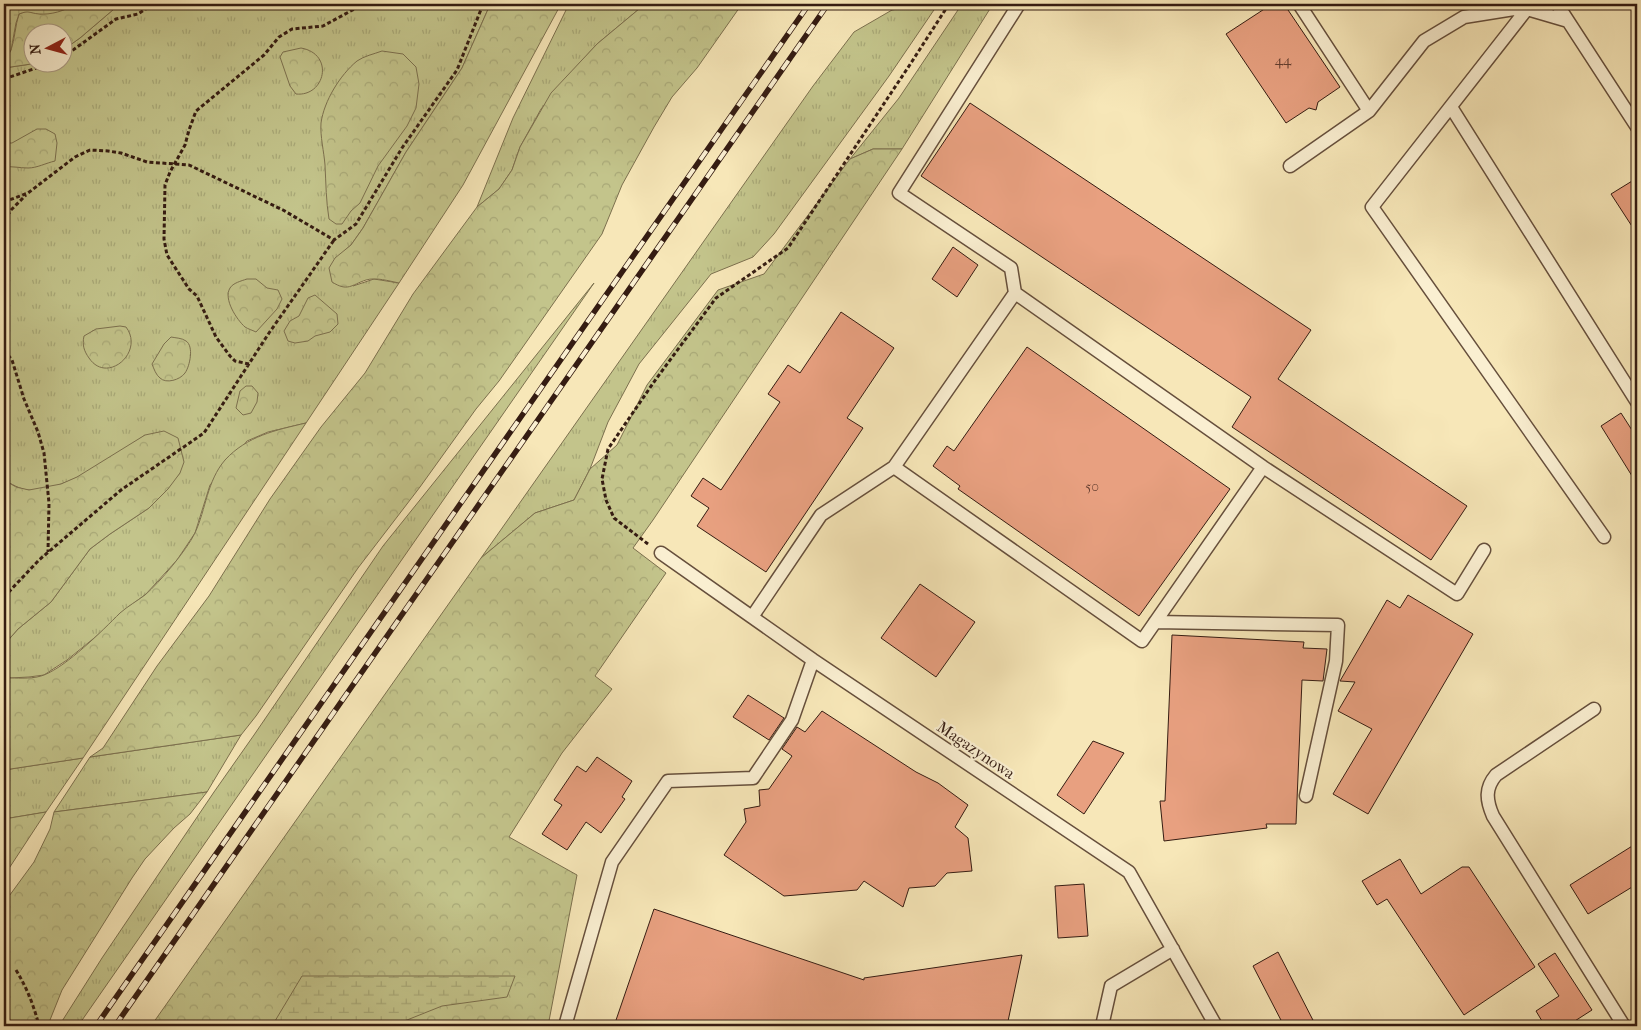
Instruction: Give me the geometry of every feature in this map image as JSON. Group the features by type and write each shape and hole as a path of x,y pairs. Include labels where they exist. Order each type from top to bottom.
{"lane":[{"path":"752,617 820,516 894,467 1015,293 1011,268 899,193 1019,4"},
{"path":"1298,4 1369,111"},
{"path":"1558,4 1637,127"},
{"path":"1290,166 1369,111 1424,41 1464,17 1514,9 1527,9 1568,21"},
{"path":"1527,9 1372,207 1604,538"},
{"path":"1451,107 1637,402"},
{"path":"1015,293 1263,467 1457,594 1484,550"},
{"path":"894,467 1142,641 1263,467"},
{"name":"Magazynowa","path":"661,553 813,660 1129,872 1216,1026"},
{"path":"1155,622 1338,625 1336,661 1306,796"},
{"path":"565,1026 612,862 668,781 753,778 792,720 813,660"},
{"path":"1594,709 1496,775 1489,783 1487,792 1488,805 1493,816 1624,1026"},
{"path":"1102,1026 1111,986 1173,949"}],"path":[{"path":"72,51 116,19 138,14 153,4"},
{"path":"249,364 235,361 230,356 216,337 197,296 189,289 167,255 164,239 163,194 167,178 186,145 196,111 264,55 279,37 292,29 323,26 361,4"},
{"path":"4,597 48,552 121,490 204,433 334,240 356,224 402,148 457,70 482,4"},
{"path":"661,553 614,518 606,500 602,479 608,449 656,379 716,298 788,248 912,63 949,4"},
{"path":"4,79 25,72"},
{"path":"4,220 28,193 75,158 90,150 121,153 147,162 189,165 274,206 334,240"},
{"path":"4,202 28,193"},
{"path":"4,350 12,360 24,399 38,432 47,464 50,503 48,552"},
{"path":"16,970 25,984 39,1026"}],"green space":[{"path":"4,4 74,4 67,9 53,13 39,14 27,12 19,14 11,50 4,61"},
{"path":"61,4 139,4 129,9 114,9 72,44 72,22 22,22 22,65 4,68 5,60 11,50 19,14 27,11 41,14"},
{"path":"139,4 489,4 462,68 406,152 363,228 351,245 344,251 353,286 374,279 399,283 306,423 268,432 247,441 210,485 195,533 177,560 146,594 122,612 104,630 67,660 44,675 10,678 4,671 4,645 18,629 51,602 90,549 149,508 180,473 145,435 105,462 73,479 57,485 28,490 4,480 4,68 22,65 22,72 72,72 72,44 114,9 129,9"},
{"path":"489,4 561,4 463,185 399,283 370,279 349,287 337,285 332,282 329,268 335,258 351,245 363,228 406,152 462,68"},
{"path":"569,4 645,4 597,44 568,76 541,109 520,147 512,170 499,189 477,207 513,118"},
{"path":"645,4 742,4 697,68 672,97 622,185 602,234 499,381 476,409 420,487 358,568 256,716 241,735 90,757 103,748 157,666 209,596 270,499 321,427 365,373 413,294 477,207 499,189 512,170 520,147 551,93 597,44"},
{"path":"924,4 938,4 889,76 774,234 753,257 711,274 639,364 608,422 590,469 574,500 535,513 481,558 813,86 854,32 892,10"},
{"path":"962,4 993,4 902,149 873,149 850,159 899,98"},
{"path":"301,48 312,52 319,58 322,74 314,89 306,93 296,94 290,86 280,57 283,52"},
{"path":"382,51 403,54 416,67 419,84 416,108 407,126 378,166 360,203 351,211 342,224 336,224 329,219 328,212 321,133 323,115 329,97 351,67 357,61"},
{"path":"37,129 46,129 55,134 57,143 55,161 31,168 4,167 4,143 12,143"},
{"path":"873,149 902,149 633,548 666,573 595,676 612,689 562,753 509,837 577,875 548,1026 151,1026 481,558 535,513 574,500 590,469 617,445 647,385 718,290 764,274 850,159"},
{"path":"247,279 256,279 267,288 278,290 282,299 277,309 256,332 245,327 238,320 228,298 231,286"},
{"path":"594,283 78,1026 59,1026 102,958 214,792 383,546"},
{"path":"315,295 337,314 338,324 330,332 315,336 308,341 295,343 288,341 284,331 290,321 299,316 308,298"},
{"path":"126,327 131,337 131,346 127,355 114,367 105,368 97,365 89,358 85,350 84,336 96,329"},
{"path":"171,337 186,341 191,351 190,361 187,370 180,378 166,381 157,375 152,364 164,344"},
{"path":"246,386 252,386 258,393 257,402 251,413 243,415 236,408 240,391"},
{"path":"306,423 83,758 4,770 4,671 10,678 36,677 53,670 73,656 120,613 145,595 179,557 195,533 210,486 225,460 243,445 262,435"},
{"path":"164,431 178,438 184,462 180,473 168,489 149,508 90,549 51,602 18,629 4,645 4,480 16,487 29,490 61,484 77,477 145,435"},
{"path":"241,735 207,792 54,812 90,757"},
{"path":"83,758 46,812 4,819 4,770"},
{"path":"207,792 190,814 145,859 62,990 46,1026 4,1026 4,903 34,862 50,829 54,812"},
{"path":"46,812 4,876 4,819"},
{"path":"302,976 515,976 507,997 442,1006 392,1026 272,1026"}],"building":[{"path":"1272,4 1284,4 1340,87 1318,102 1316,110 1309,108 1286,123 1226,34"},
{"path":"970,103 1311,330 1278,379 1467,506 1431,560 1232,427 1251,397 921,176"},
{"path":"1637,178 1637,234 1611,194"},
{"path":"953,247 978,265 957,297 932,279"},
{"path":"841,312 894,348 847,418 863,428 766,572 697,526 709,508 691,496 703,478 721,490 780,402 768,394 788,365 800,373"},
{"path":"1027,347 1230,489 1139,616 958,489 960,486 933,466 947,446 954,451"},
{"path":"1621,413 1637,438 1637,484 1601,426"},
{"path":"920,584 975,622 936,677 881,638"},
{"path":"1408,595 1473,634 1368,814 1333,794 1372,729 1338,711 1355,682 1340,681 1387,600 1400,608"},
{"path":"1172,635 1304,642 1303,648 1327,649 1323,681 1302,680 1296,824 1266,824 1267,828 1164,841 1160,801 1165,801"},
{"path":"748,695 784,718 769,740 733,717"},
{"path":"822,711 916,772 938,783 968,805 955,827 968,838 972,871 947,873 935,886 909,888 903,907 864,881 857,890 784,896 724,855 746,822 744,809 760,806 759,790 769,789 792,756 782,749 797,727 805,732"},
{"path":"1093,741 1124,753 1084,814 1057,795"},
{"path":"597,757 632,781 622,797 625,799 601,833 586,822 567,850 542,834 562,805 554,800 577,766 586,772"},
{"path":"1637,843 1637,884 1588,914 1570,885"},
{"path":"1400,859 1421,894 1462,867 1469,867 1535,967 1464,1015 1387,899 1377,905 1362,881"},
{"path":"1084,884 1088,936 1058,938 1055,886"},
{"path":"654,909 864,980 864,978 1022,955 1007,1026 614,1026"},
{"path":"1278,952 1316,1026 1284,1026 1253,966"},
{"path":"1555,953 1592,1010 1567,1026 1545,1026 1536,1011 1559,996 1538,964"}],"railway":[{"path":"96,1026 809,4"},
{"path":"115,1026 828,4"}]}
